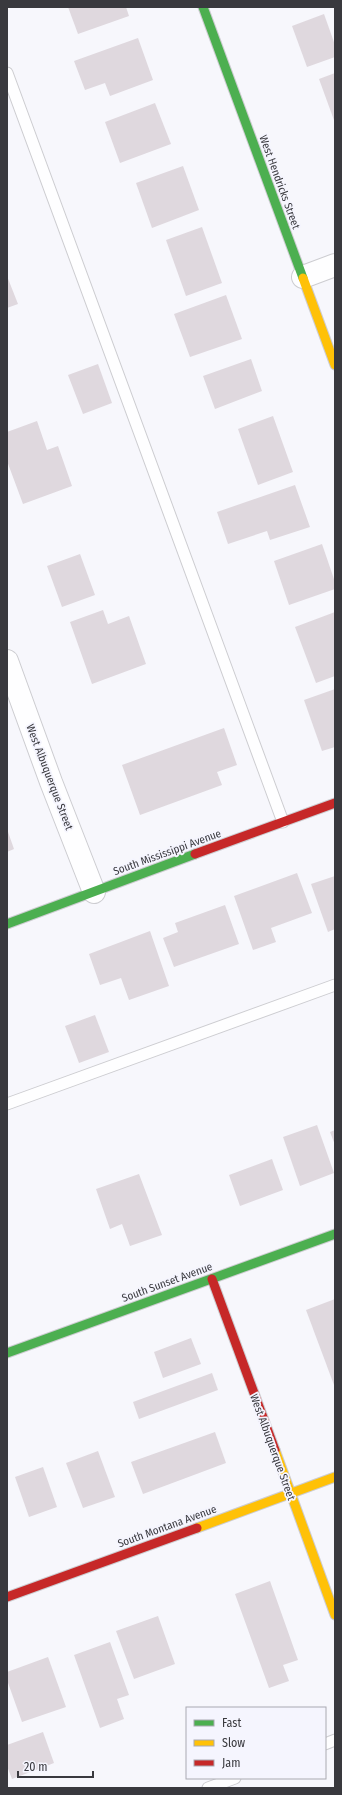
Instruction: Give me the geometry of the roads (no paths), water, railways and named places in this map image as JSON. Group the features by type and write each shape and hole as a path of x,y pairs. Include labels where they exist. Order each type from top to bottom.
{"street":[{"name":"West Hendricks Street","path":"204,7 335,365"},
{"path":"303,277 335,265"},
{"name":"West Albuquerque Street","path":"7,661 50,782 94,892"},
{"name":"South Mississippi Avenue","path":"7,924 335,803"},
{"name":"South Sunset Avenue","path":"7,1353 335,1234"},
{"name":"West Albuquerque Street","path":"212,1279 335,1615"},
{"name":"South Montana Avenue","path":"7,1597 335,1478"}],"lane":[{"path":"7,73 283,822"},
{"path":"7,1104 335,985"},
{"path":"208,1788 231,1779"}]}
